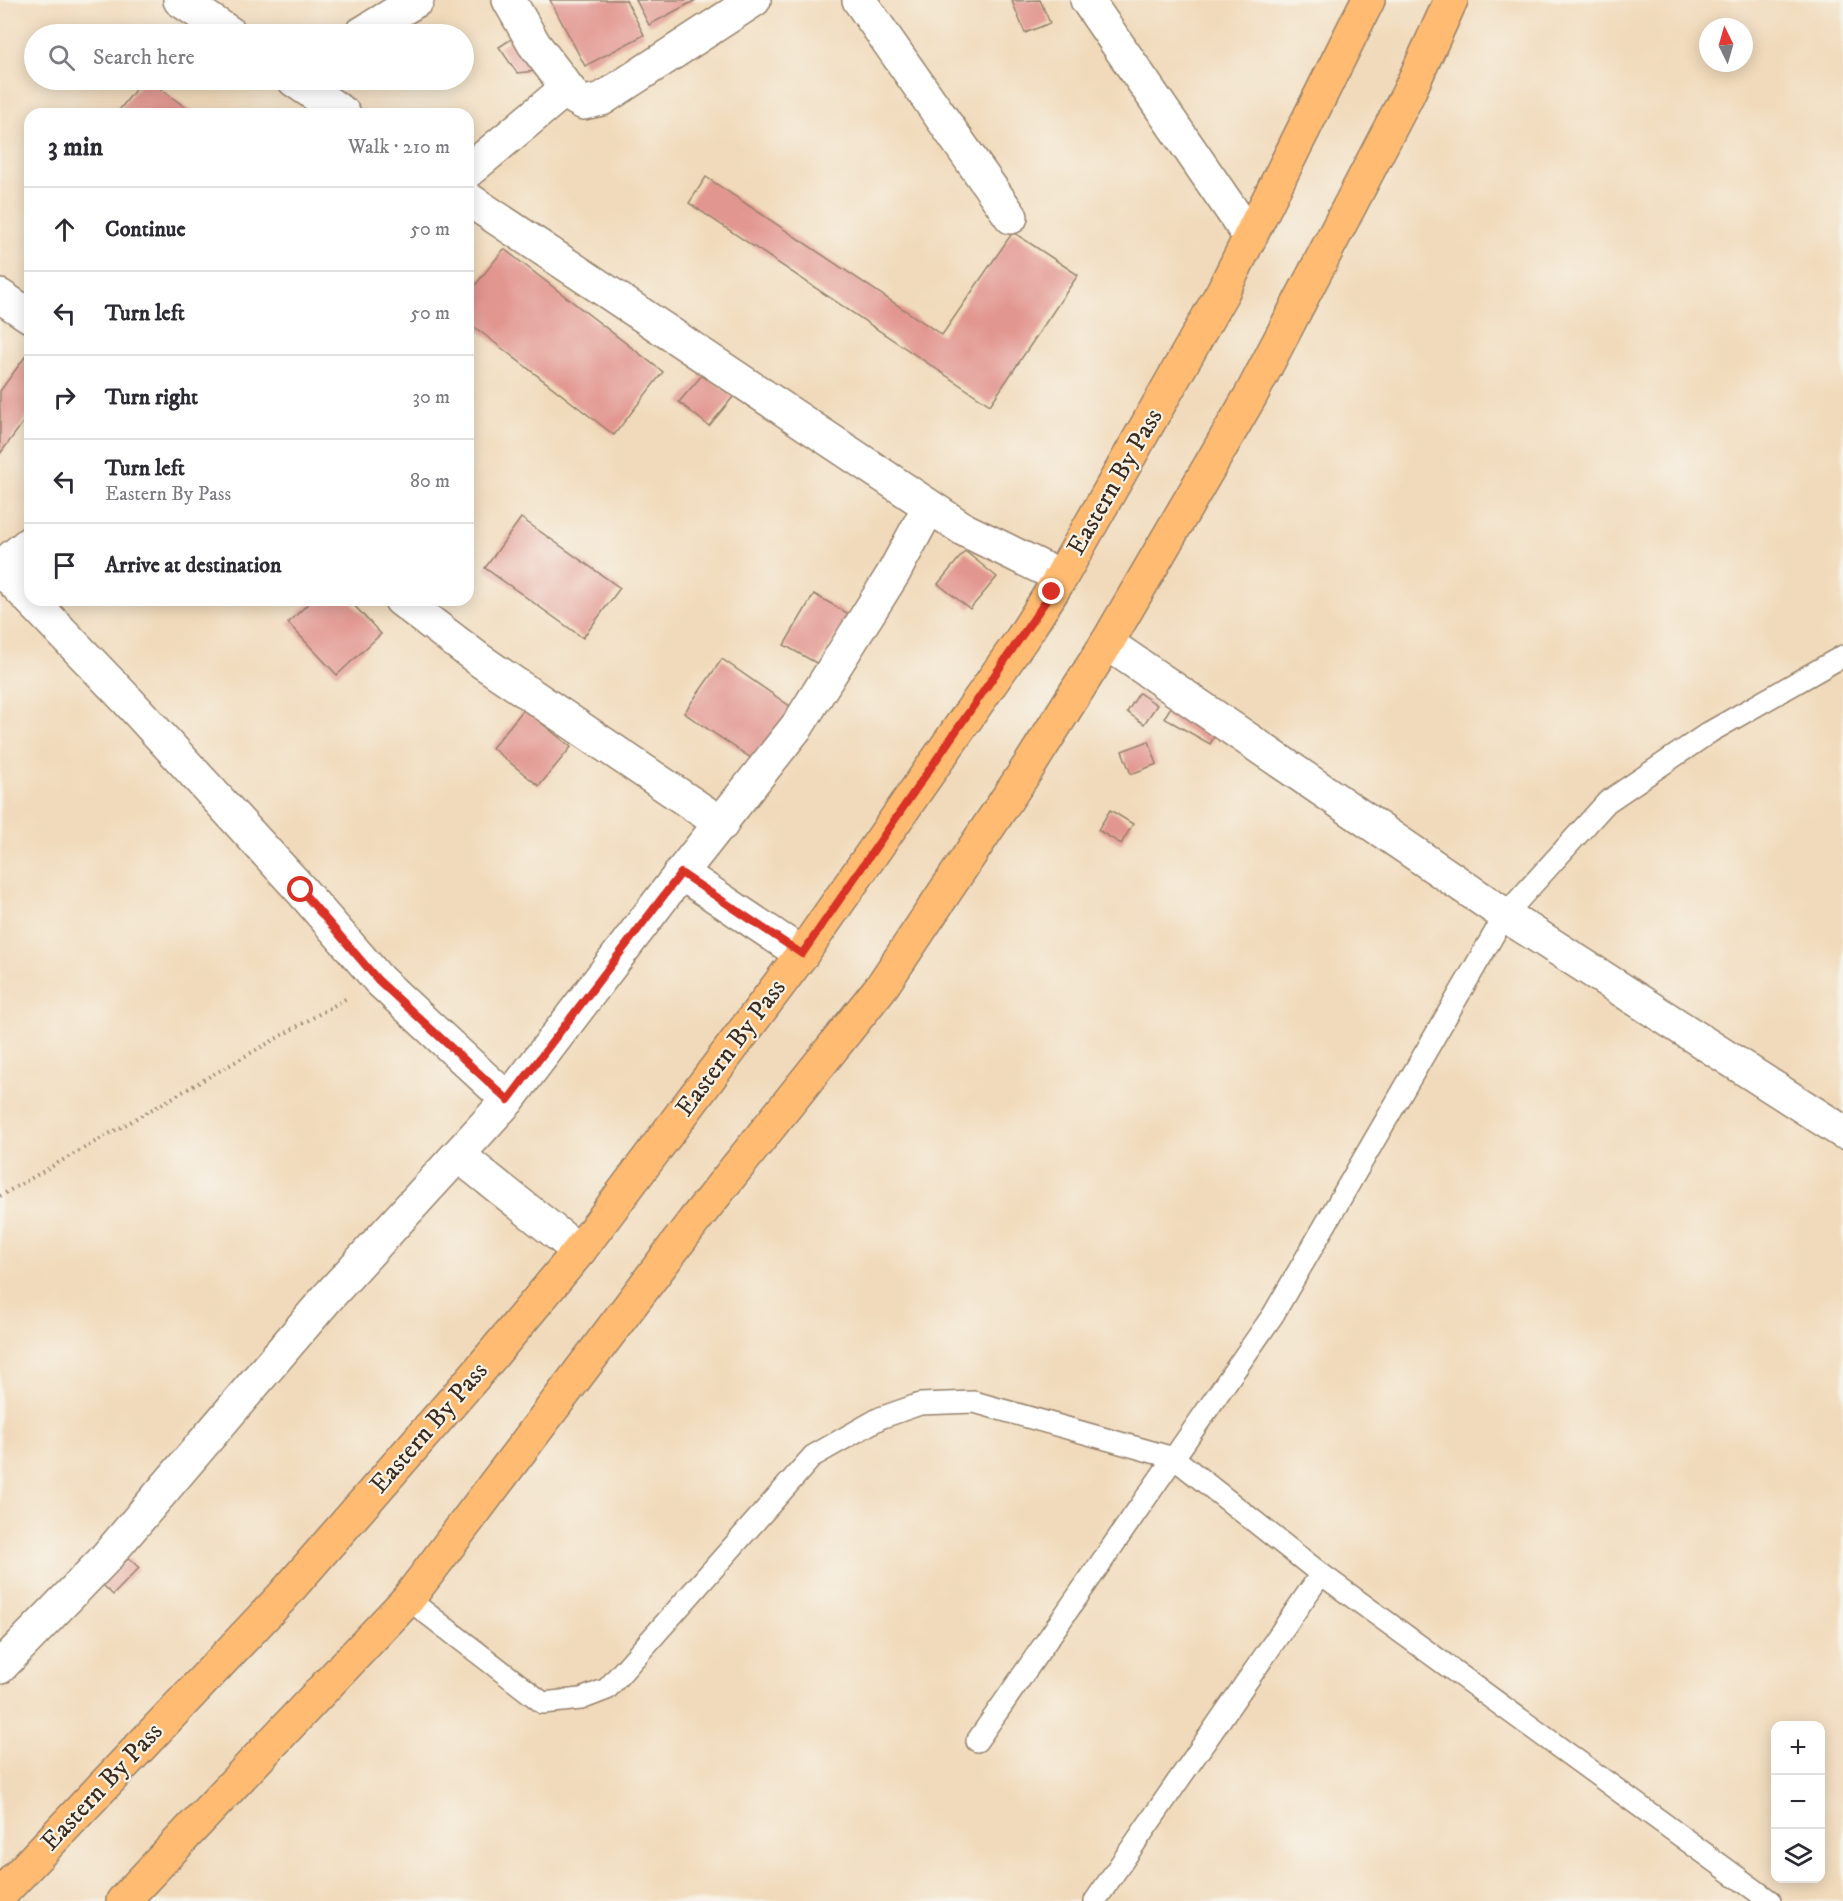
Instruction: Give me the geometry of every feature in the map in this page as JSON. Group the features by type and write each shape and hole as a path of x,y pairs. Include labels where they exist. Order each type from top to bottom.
{"main road":[{"name":"Eastern By Pass","path":"0,1895 282,1597 479,1371 579,1251 802,954 1023,637 1061,577 1223,291 1368,0"},
{"path":"123,1901 408,1599 694,1221 882,987 1031,763 1107,643 1251,395 1408,94 1451,0"}],"street":[{"path":"180,0 220,20"},
{"path":"377,24 417,0"},
{"path":"509,0 534,44 575,98 584,104 602,99 754,0"},
{"path":"859,0 1011,217"},
{"path":"1087,0 1250,237"},
{"path":"474,166 567,88"},
{"path":"315,90 337,108"},
{"path":"474,207 965,530 1061,577"},
{"path":"0,296 24,312"},
{"path":"0,1667 102,1562 327,1298 508,1100 681,873 798,725 893,574 929,507"},
{"path":"24,548 0,568 24,594"},
{"path":"36,606 128,701 301,890 378,980 508,1100"},
{"path":"409,606 481,661 722,824"},
{"path":"1107,643 1505,915 1843,1132"},
{"path":"681,873 802,954"},
{"path":"458,1155 579,1251"}],"lane":[{"path":"977,1741 1273,1315 1505,915 1607,802 1710,732 1843,656"},
{"path":"408,1599 543,1703 581,1699 607,1689 813,1456 880,1418 920,1404 974,1402 1174,1458 1321,1574 1770,1901"},
{"path":"1095,1901 1321,1574"}],"path":[{"path":"0,1196 378,980"}],"building":[{"path":"550,0 626,0 644,35 585,66"},
{"path":"636,0 696,0 649,25"},
{"path":"1040,0 1050,23 1025,33 1012,1"},
{"path":"513,38 537,71 517,73 499,47"},
{"path":"135,90 162,90 186,108 121,108"},
{"path":"706,177 942,335 1013,232 1078,275 990,405 689,203"},
{"path":"504,249 663,372 614,435 474,327 474,286"},
{"path":"24,358 24,421 0,454 0,391"},
{"path":"704,373 733,397 709,426 679,402"},
{"path":"521,518 620,588 583,638 485,568"},
{"path":"965,551 997,577 970,609 938,584"},
{"path":"814,594 849,614 818,664 784,645"},
{"path":"306,606 355,606 381,634 337,675 288,623"},
{"path":"722,659 794,709 757,762 684,713"},
{"path":"1139,693 1157,705 1144,724 1127,712"},
{"path":"1174,702 1219,728 1210,744 1164,718"},
{"path":"524,709 571,747 539,786 492,748"},
{"path":"1149,741 1157,764 1131,774 1122,751"},
{"path":"1110,810 1133,824 1121,844 1098,830"},
{"path":"129,1558 139,1568 113,1595 102,1584"}],"route":[{"path":"301,890 378,980 508,1100 681,873 802,954 1052,592"}]}
